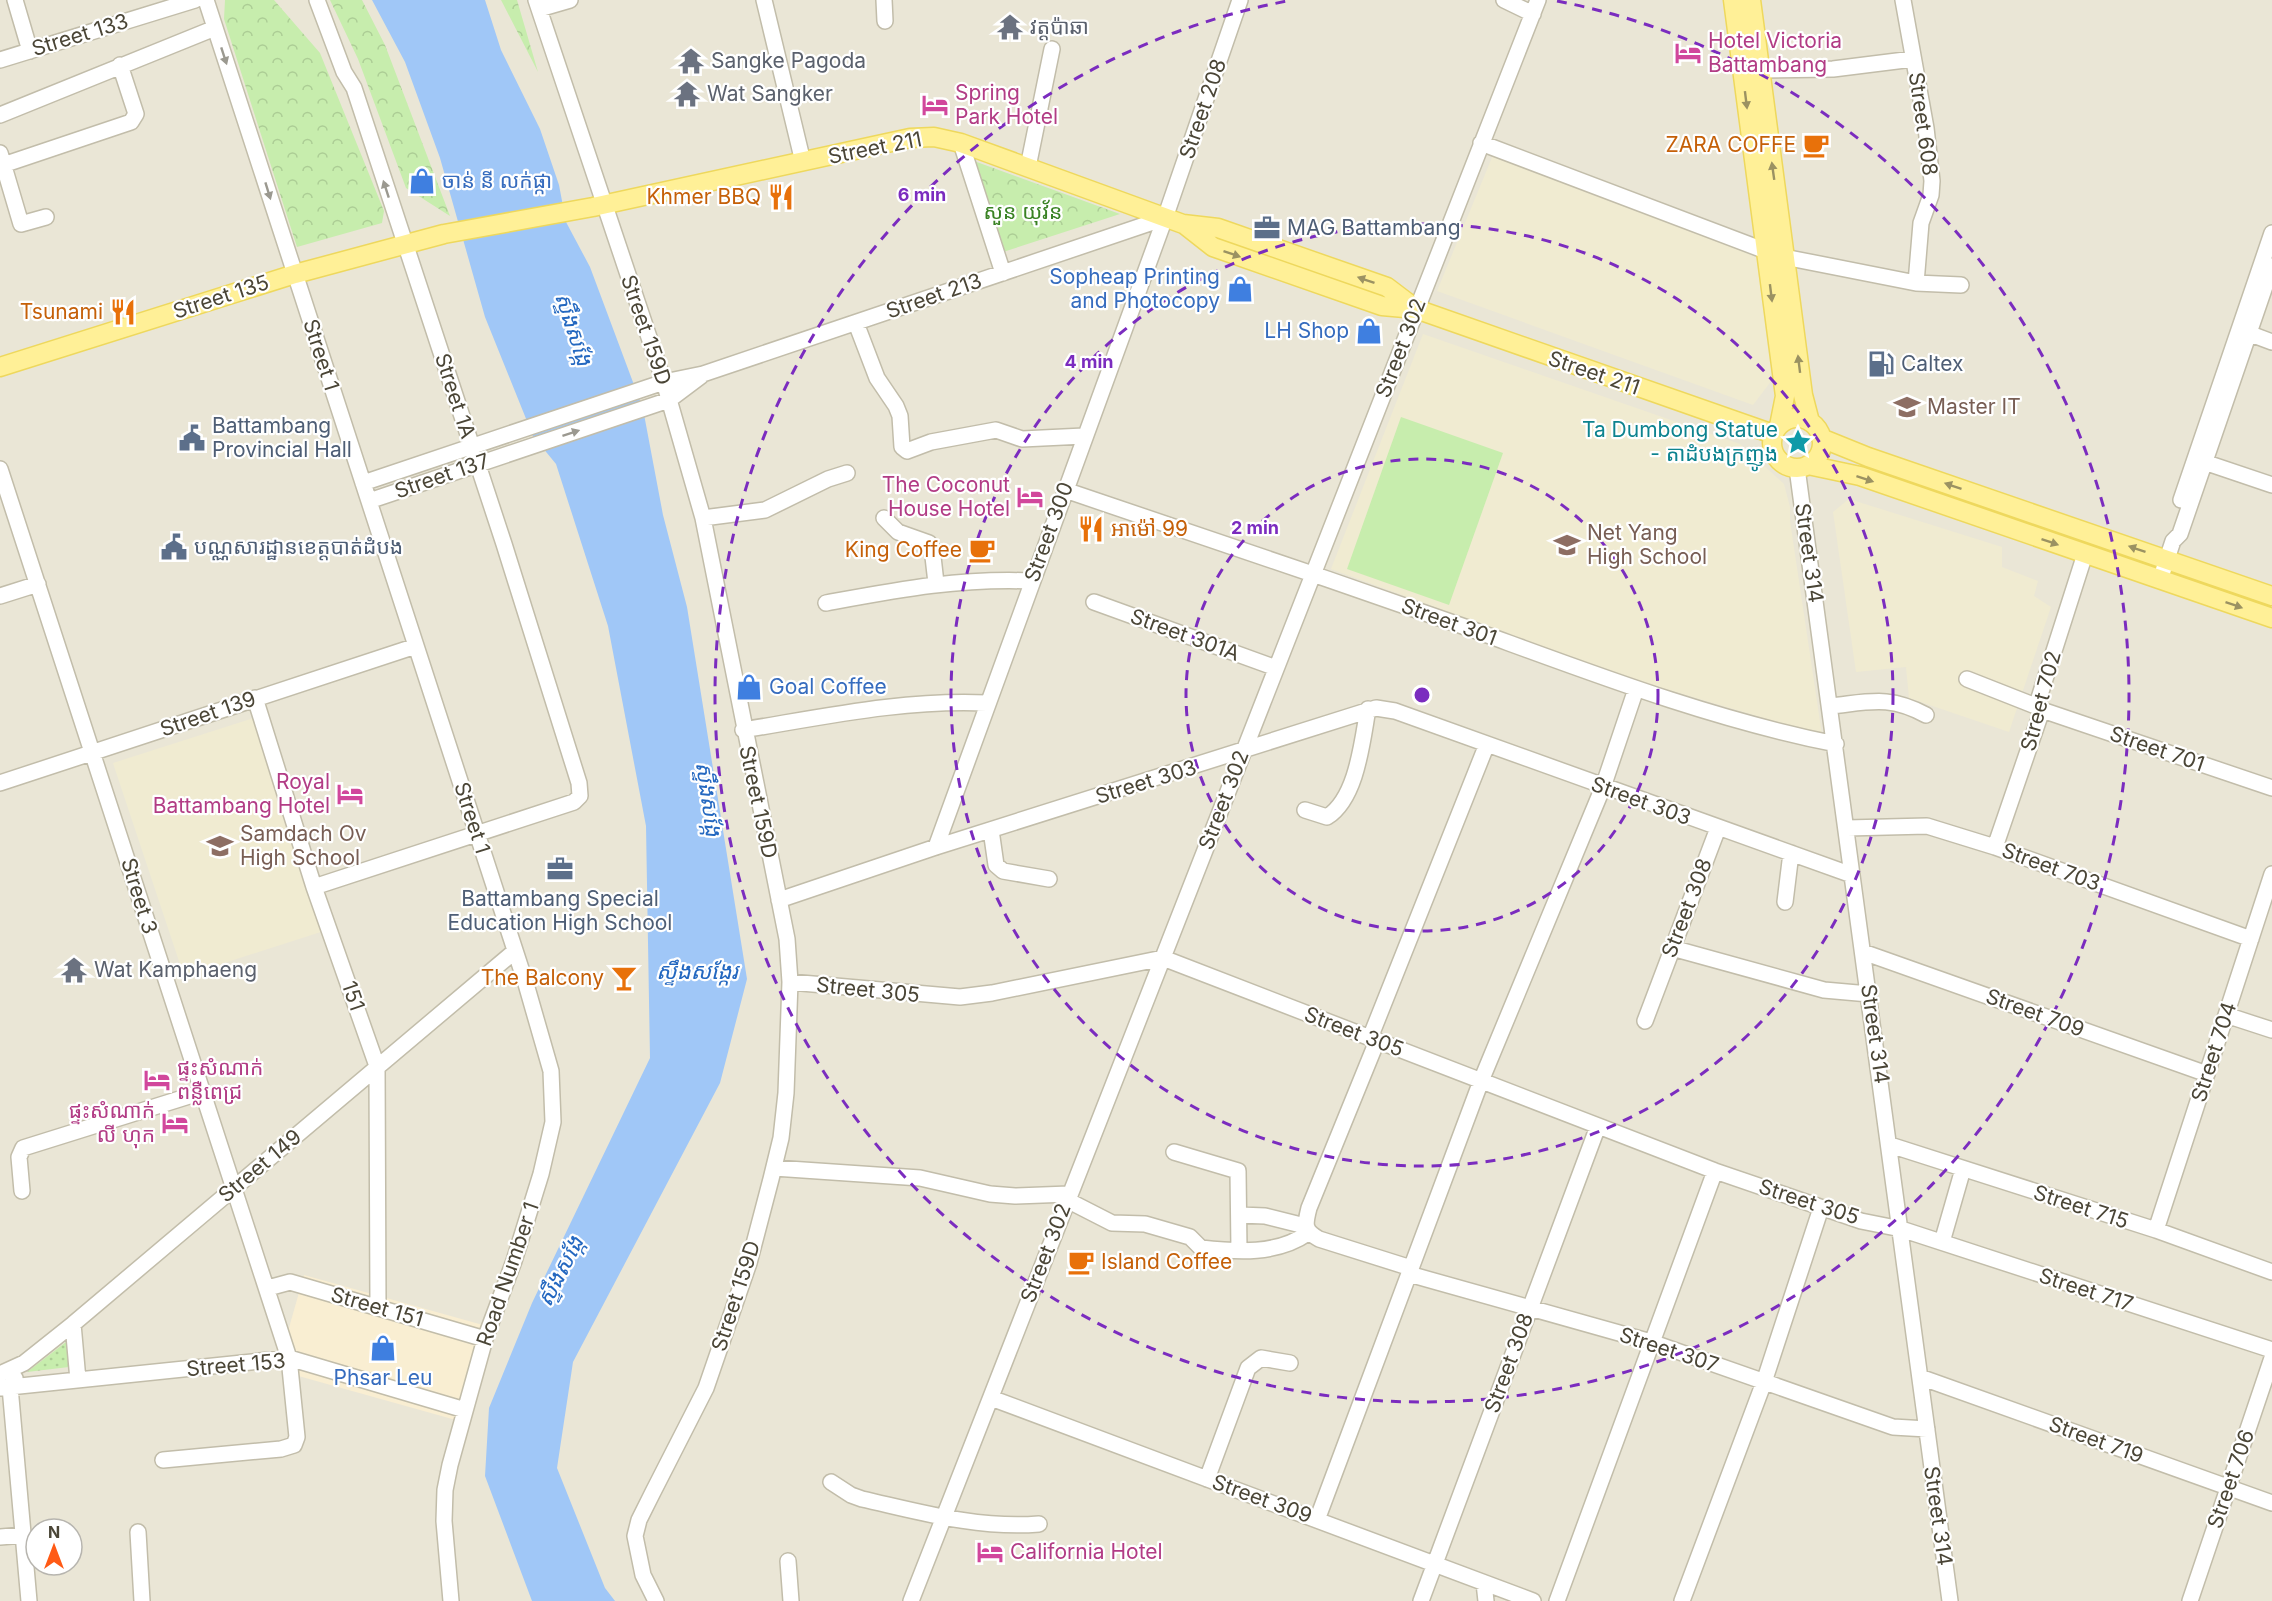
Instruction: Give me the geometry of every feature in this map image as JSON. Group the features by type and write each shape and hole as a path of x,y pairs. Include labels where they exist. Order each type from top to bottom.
{"main road":[{"path":"1733,0 1785,396 1776,430 1774,454 1784,464 1860,477 2272,618"},
{"path":"1751,0 1803,395 1810,422 1821,438 2272,596"},
{"name":"Street 211","path":"444,234 598,206 910,138 934,137 961,143 1183,224 1218,228 1387,287 1416,309 1776,430"},
{"name":"Street 135","path":"0,367 295,274 444,234"},
{"path":"1776,430 1790,419 1810,422"},
{"path":"1803,466 1820,451 1821,438"}],"street":[{"path":"15,0 30,51"},
{"name":"Street 133","path":"0,60 195,0"},
{"name":"Street 1","path":"206,0 515,951"},
{"name":"Street 1A","path":"317,0 344,72 354,88 478,464 579,783 580,796 573,802 477,836"},
{"path":"537,5 570,0"},
{"path":"764,0 803,162"},
{"path":"884,0 885,21"},
{"name":"Street 208","path":"1165,218 1240,0"},
{"path":"1504,0 1535,7"},
{"name":"Street 608","path":"1903,0 1932,181 1931,195 1921,223 1917,283"},
{"name":"Street 159D","path":"537,5 598,206 664,382 703,518 743,730 787,939 790,982 786,1093 774,1168 749,1263 706,1388 639,1520 635,1536 636,1552 643,1575 656,1601"},
{"name":"Street 302","path":"911,1601 1535,7"},
{"path":"0,115 215,27"},
{"path":"1028,167 1052,49"},
{"path":"1760,70 1833,69 1913,59"},
{"path":"46,217 21,224 2,159 131,122 135,118 134,106 120,65"},
{"path":"961,143 1003,273"},
{"path":"1481,143 1766,251"},
{"name":"Street 213","path":"472,446 664,382 703,374 1165,218"},
{"name":"Street 300","path":"936,847 1165,218"},
{"path":"2173,541 2171,532 2194,459 2271,240"},
{"path":"1784,257 1917,283 1961,285"},
{"path":"2160,580 2173,541 2180,534 2272,266"},
{"path":"856,323 878,378 900,416 902,447 907,451 931,442 996,430 1022,439 1084,436"},
{"path":"2248,333 2272,342"},
{"name":"Street 213","path":"651,407 669,400 703,374"},
{"name":"Street 137","path":"369,501 651,407"},
{"name":"Street 137","path":"363,483 472,446"},
{"path":"2204,462 2272,485"},
{"name":"Street 314","path":"1803,466 1830,706 1950,1601"},
{"name":"Street 3","path":"0,469 289,1358 297,1437 294,1445 281,1449 163,1460"},
{"path":"703,518 765,510 828,479 848,473"},
{"name":"Street 301","path":"1065,489 1313,573 1636,688 1775,732 1836,744"},
{"path":"884,518 898,532 929,543 932,548 936,583"},
{"name":"Street 702","path":"1995,847 2040,709 2085,554"},
{"path":"826,603 936,583 983,579 1031,581"},
{"path":"0,596 38,584"},
{"name":"Street 301A","path":"1094,602 1276,668"},
{"name":"Street 139","path":"0,783 416,646"},
{"name":"Street 701","path":"1967,679 2040,709 2272,788"},
{"path":"1317,1520 1481,1081 1603,787 1636,688"},
{"name":"151","path":"255,698 314,887 377,1066 378,1307"},
{"path":"1830,706 1881,700 1904,703 1926,715"},
{"path":"743,730 879,709 958,702 987,703"},
{"path":"1305,810 1327,816 1338,810 1358,766 1368,709"},
{"name":"Street 303","path":"779,900 936,847 1243,752 1368,709 1395,711 1852,875"},
{"path":"774,1168 920,1178 998,1195 1068,1197 1112,1223 1145,1224 1182,1234 1190,1237 1201,1248 1277,1249 1293,1243 1306,1229 1309,1209 1487,744"},
{"name":"Street 703","path":"1846,828 1927,826 1995,847 2251,939"},
{"name":"Street 308","path":"1645,1021 1718,828"},
{"path":"991,830 996,865 1003,871 1049,879"},
{"path":"314,887 477,836"},
{"path":"1785,902 1791,854"},
{"name":"Street 704","path":"2156,1230 2272,874"},
{"path":"1672,948 1824,990 1869,994"},
{"name":"Street 149","path":"0,1374 24,1363 73,1324 515,951"},
{"name":"Road Number 1","path":"451,1601 444,1533 445,1490 485,1339 532,1205 550,1143 553,1122 553,1088 549,1061 515,951"},
{"name":"Street 709","path":"1863,952 2206,1074"},
{"name":"Street 305","path":"790,982 960,997 992,993 1162,958 1715,1171 1861,1221 1901,1229"},
{"path":"2226,1015 2272,1030"},
{"path":"22,1191 19,1157 23,1148 202,1092"},
{"name":"Street 308","path":"1421,1601 1598,1126"},
{"name":"Street 715","path":"1890,1145 2156,1230 2272,1272"},
{"path":"1174,1152 1238,1171 1239,1250"},
{"path":"1942,1242 1963,1169"},
{"path":"1557,1601 1715,1171"},
{"path":"1682,1601 1764,1382 1821,1208"},
{"name":"Street 307","path":"1240,1215 1265,1216 1306,1229 1319,1239 1410,1271 1651,1342 1893,1427 1927,1429"},
{"name":"Street 717","path":"1901,1229 2272,1350"},
{"name":"Street 151","path":"268,1288 290,1282 485,1339"},
{"path":"73,1324 78,1380"},
{"name":"Street 153","path":"5,1388 289,1358 465,1410"},
{"path":"1207,1479 1248,1368 1261,1358 1290,1363"},
{"name":"Street 706","path":"2190,1601 2272,1358"},
{"path":"0,1537 24,1536 5,1388 24,1363"},
{"name":"Street 719","path":"1920,1377 2272,1503"},
{"name":"Street 309","path":"991,1398 1533,1601"},
{"path":"831,1482 862,1499 944,1517 1014,1526 1038,1524"},
{"path":"138,1532 142,1601"},
{"path":"788,1561 791,1601"},
{"path":"27,1577 29,1601"},
{"path":"1484,1582 1486,1601"}],"shaded area":[{"path":"0,0 2272,0 2272,1601 0,1601"},
{"path":"1493,155 1756,253 1772,380 1753,405 1437,291"},
{"name":"Net Yang High School","path":"1423,334 1740,444 1784,484 1790,507 1790,521 1822,735 1631,679 1331,569"},
{"path":"1849,499 2002,547 2002,567 2038,581 2034,596 2051,607 2009,732 1909,698 1906,667 1856,672 1833,512"},
{"name":"Samdach Ov High School","path":"257,717 327,930 184,976 113,763"},
{"name":"Phsar Leu","path":"304,1275 490,1327 463,1422 277,1370"}],"green space":[{"path":"225,0 274,0 320,53 384,211 382,223 297,247 224,19"},
{"path":"330,0 362,0 385,45 450,216 406,188 358,59"},
{"path":"501,0 517,0 538,72"},
{"name":"សួន យុវ័ន","path":"974,161 1120,214 1003,252"},
{"path":"1401,417 1503,453 1449,605 1347,569"},
{"path":"66,1342 69,1367 27,1372"}],"water":[{"path":"372,0 485,0 501,50 540,129 559,185 566,222 590,267 643,409 663,515 687,607 747,979 720,1083 573,1362 557,1468 605,1588 615,1601 532,1601 485,1476 489,1408 532,1303 650,1058 646,826 608,626 556,464 533,436 485,317 440,158 405,62"}],"place":[{"name":"វត្តប៉ាឆា","path":"1010,27"},
{"name":"Hotel Victoria Battambang","path":"1688,53"},
{"name":"Sangke Pagoda","path":"691,61"},
{"name":"Wat Sangker","path":"687,94"},
{"name":"Spring Park Hotel","path":"935,105"},
{"name":"ZARA COFFE","path":"1816,145"},
{"name":"ចាន់ នី លក់ផ្កា","path":"422,181"},
{"name":"Khmer BBQ","path":"781,197"},
{"name":"MAG Battambang","path":"1267,228"},
{"name":"Sopheap Printing and Photocopy","path":"1240,289"},
{"name":"Tsunami","path":"123,312"},
{"name":"LH Shop","path":"1369,331"},
{"name":"Caltex","path":"1881,364"},
{"name":"Master IT","path":"1907,407"},
{"name":"Battambang Provincial Hall","path":"192,438"},
{"name":"Ta Dumbong Statue - តាដំបងក្រញូង","path":"1798,442"},
{"name":"The Coconut House Hotel","path":"1030,497"},
{"name":"អាម៉ៅ 99","path":"1091,529"},
{"name":"Net Yang High School","path":"1567,545"},
{"name":"បណ្ណសារដ្ឋានខេត្តបាត់ដំបង","path":"174,547"},
{"name":"King Coffee","path":"982,550"},
{"name":"Goal Coffee","path":"749,687"},
{"name":"Royal Battambang Hotel","path":"350,794"},
{"name":"Samdach Ov High School","path":"220,846"},
{"name":"Battambang Special Education High School","path":"560,869"},
{"name":"Wat Kamphaeng","path":"74,970"},
{"name":"The Balcony","path":"624,978"},
{"name":"ផ្ទះសំណាក់ ពន្លឺពេជ្រ","path":"157,1080"},
{"name":"ផ្ទះសំណាក់ លី ហុក","path":"175,1123"},
{"name":"Island Coffee","path":"1081,1262"},
{"name":"Phsar Leu","path":"383,1348"},
{"name":"California Hotel","path":"990,1552"}],"water label":[{"name":"ស្ទឹងសង្កែ","path":"574,329"},
{"name":"ស្ទឹងសង្កែ","path":"709,799"},
{"name":"ស្ទឹងសង្កែរ","path":"697,971"},
{"name":"ស្ទឹងសង្កែ","path":"560,1271"}]}
